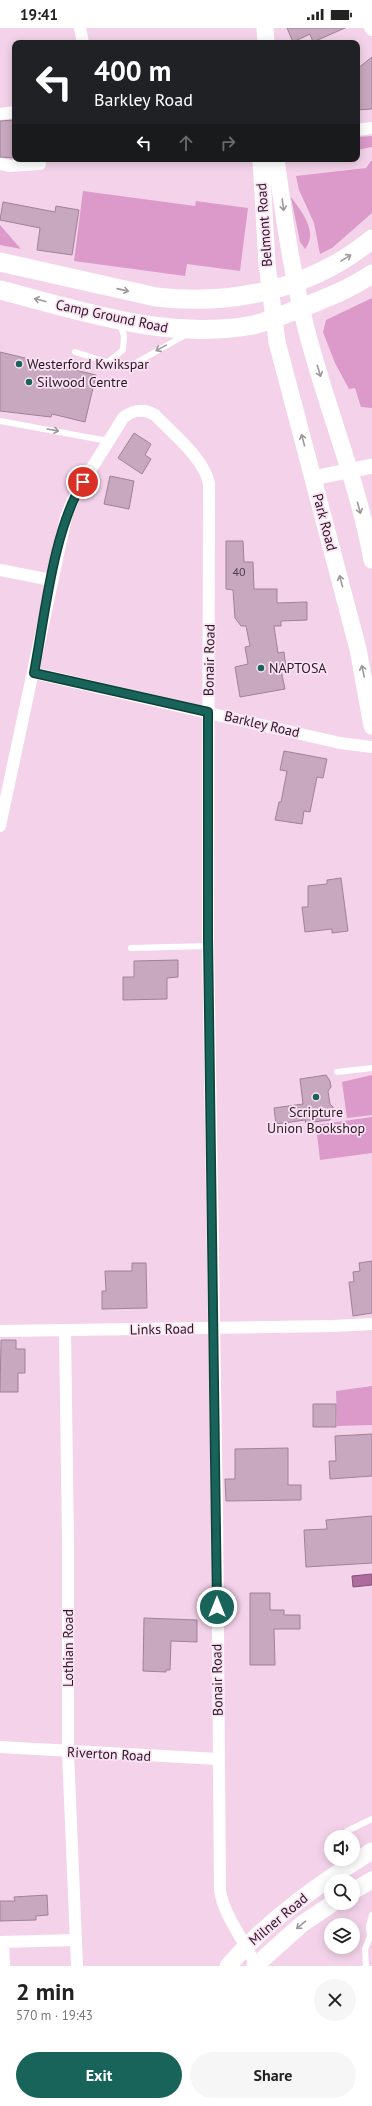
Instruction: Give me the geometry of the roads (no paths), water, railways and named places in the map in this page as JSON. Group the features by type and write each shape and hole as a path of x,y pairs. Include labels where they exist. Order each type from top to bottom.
{"main road":[{"path":"265,28 266,40"},
{"name":"Belmont Road","path":"261,162 269,291 273,320"},
{"name":"Belmont Road","path":"276,162 295,282 301,308"},
{"name":"Camp Ground Road","path":"0,262 137,293 178,300 224,299 269,291 295,282 337,263 372,240"},
{"name":"Camp Ground Road","path":"0,290 119,320 160,328 196,330 246,326 273,320 350,287 372,274"},
{"path":"301,308 349,471 372,560"},
{"name":"Park Road","path":"273,320 358,649 372,726"},
{"name":"Milner Road","path":"360,1856 372,1851"},
{"name":"Milner Road","path":"228,1966 246,1945 271,1922 345,1866"},
{"path":"360,1887 372,1880"},
{"name":"Milner Road","path":"255,1966 302,1924 324,1909"}],"street":[{"path":"80,28 82,40"},
{"path":"0,114 12,112"},
{"path":"360,130 372,128"},
{"path":"0,164 10,166 40,164"},
{"name":"Bonair Road","path":"108,441 123,418 137,410 152,413 199,462 208,477 209,484 208,946 217,1512 218,1759 221,1900 225,1910 246,1945 255,1966"},
{"path":"0,826 5,781 34,673 51,580 66,517 71,505 108,441"},
{"path":"313,478 372,466"},
{"path":"0,570 51,580"},
{"name":"Barkley Road","path":"34,673 340,743 372,747"},
{"name":"Links Road","path":"0,1331 65,1331 372,1324"},
{"name":"Lothian Road","path":"65,1331 68,1540 68,1752 77,1966"},
{"name":"Riverton Road","path":"0,1747 68,1752 218,1759"},
{"path":"4,1966 2,1942 76,1940"}],"lane":[{"path":"108,362 122,351 125,343 119,320"},
{"path":"75,352 123,366 134,364 196,330"},
{"path":"0,421 108,441"},
{"path":"130,948 208,946"},
{"path":"337,1072 372,1068"},
{"path":"347,1830 372,1820"},
{"path":"366,1966 365,1949 370,1937 369,1926 372,1915"}],"place":[{"name":"Westerford Kwikspar","path":"19,364"},
{"name":"Silwood Centre","path":"29,382"},
{"name":"NAPTOSA","path":"261,668"},
{"name":"Scripture Union Bookshop","path":"316,1097"}]}
